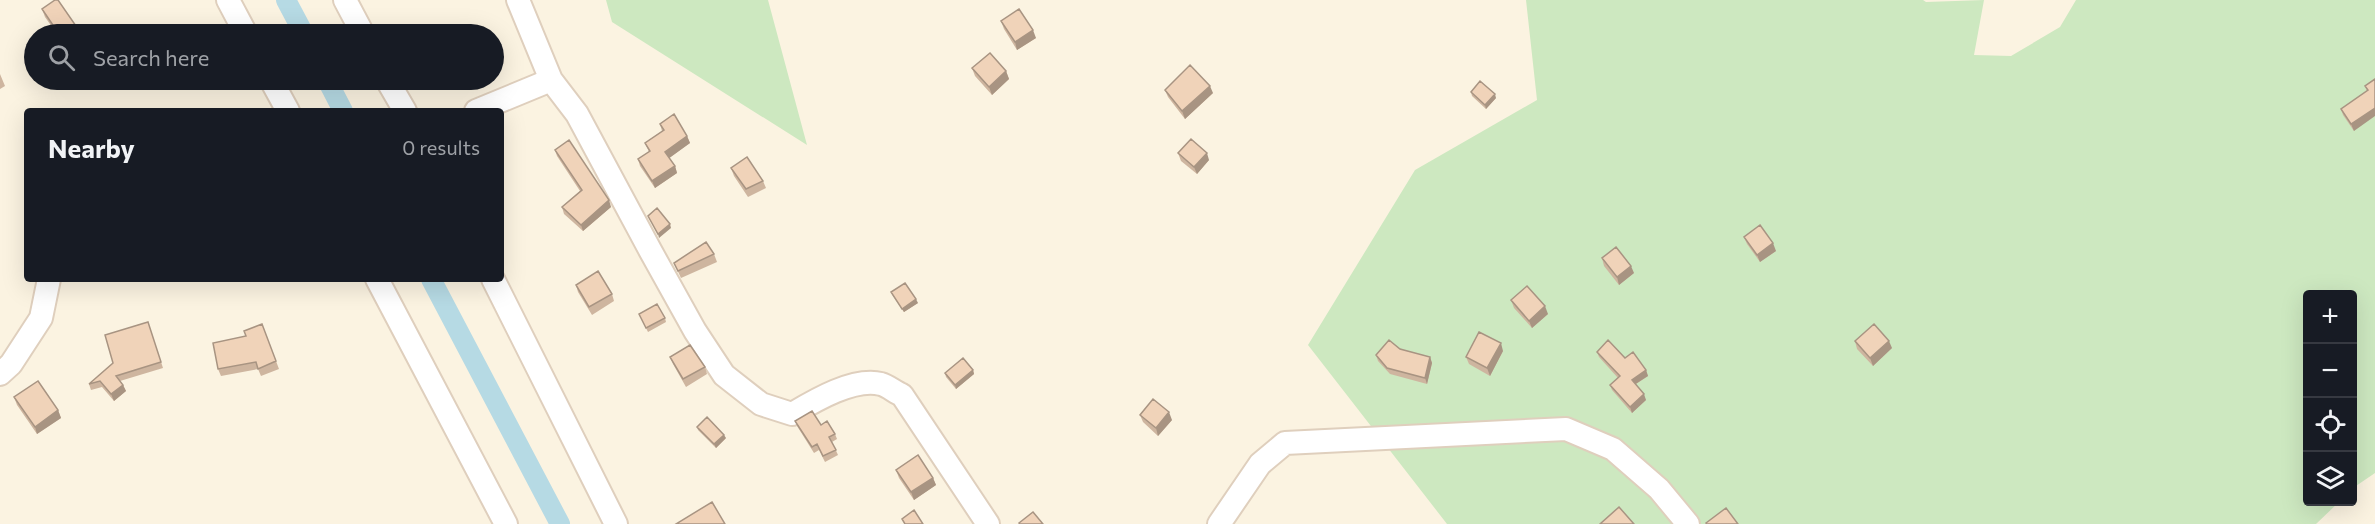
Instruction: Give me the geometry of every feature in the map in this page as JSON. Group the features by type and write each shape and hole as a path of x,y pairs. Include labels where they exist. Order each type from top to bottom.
{"street":[{"path":"228,0 241,24"},
{"path":"345,0 358,24"},
{"path":"518,0 551,80 577,114 655,260 695,331 724,375 761,404 792,414 817,400 857,384 880,384 902,395 988,524"},
{"path":"483,108 551,80"},
{"path":"276,90 286,108"},
{"path":"393,90 403,108"},
{"path":"0,374 11,364 41,318 48,282"},
{"path":"379,282 506,524"},
{"path":"495,282 616,524"},
{"path":"1218,524 1260,464 1286,443 1566,429 1613,449 1659,489 1688,524"}],"green space":[{"path":"606,0 768,0 807,145 612,22"},
{"path":"1526,0 1923,0 1926,2 1984,0 1974,55 2011,56 2060,27 2076,0 2375,0 2375,473 2357,485 2357,290 2303,290 2303,506 2335,506 2316,524 1447,524 1308,345 1415,170 1537,100"}],"building":[{"path":"58,0 75,24 52,24 42,9"},
{"path":"1019,9 1033,30 1015,42 1001,21"},
{"path":"990,53 1006,71 989,87 972,68"},
{"path":"1190,65 1210,86 1182,111 1165,90"},
{"path":"2375,79 2375,108 2351,124 2341,109 2368,90 2365,86"},
{"path":"1480,81 1495,94 1485,105 1471,92"},
{"path":"674,114 687,136 665,152 675,166 652,181 638,159 650,151 645,143 664,130 660,124"},
{"path":"1191,139 1207,153 1194,167 1178,153"},
{"path":"569,140 609,200 581,225 562,207 582,190 555,150"},
{"path":"747,157 763,181 746,189 731,168"},
{"path":"657,208 670,224 658,234 648,216"},
{"path":"1760,225 1773,243 1757,255 1744,237"},
{"path":"706,242 714,254 678,271 674,263"},
{"path":"1616,247 1631,266 1617,277 1602,258"},
{"path":"598,271 612,294 589,307 576,285"},
{"path":"905,283 916,299 902,309 891,292"},
{"path":"1527,286 1545,306 1529,321 1511,300"},
{"path":"657,304 665,318 646,328 639,314"},
{"path":"148,322 161,362 116,376 123,385 111,394 100,381 89,384 113,363 105,335"},
{"path":"262,324 276,361 258,369 256,362 218,369 213,343 246,336 244,331"},
{"path":"1874,324 1889,341 1870,358 1855,341"},
{"path":"1479,332 1501,343 1487,368 1466,357"},
{"path":"1389,340 1400,349 1430,357 1425,378 1387,368 1376,355"},
{"path":"1608,340 1625,358 1633,352 1646,370 1632,380 1644,394 1630,407 1610,385 1620,376 1597,352"},
{"path":"690,345 705,367 683,379 670,357"},
{"path":"963,358 973,370 955,385 945,373"},
{"path":"38,381 58,410 35,427 14,397"},
{"path":"1153,399 1169,412 1156,428 1140,415"},
{"path":"812,411 821,425 827,421 835,434 829,437 836,450 823,456 817,444 812,447 795,421"},
{"path":"707,417 724,435 714,444 697,427"},
{"path":"918,455 933,478 911,492 896,470"},
{"path":"712,502 725,524 676,524"},
{"path":"1619,507 1634,524 1600,524"},
{"path":"1726,508 1738,524 1706,523"},
{"path":"914,510 923,524 905,524 902,519"},
{"path":"1033,512 1043,524 1019,523"}],"waterway":[{"path":"286,0 299,24"},
{"path":"332,90 341,108"},
{"path":"433,282 560,524"}]}
